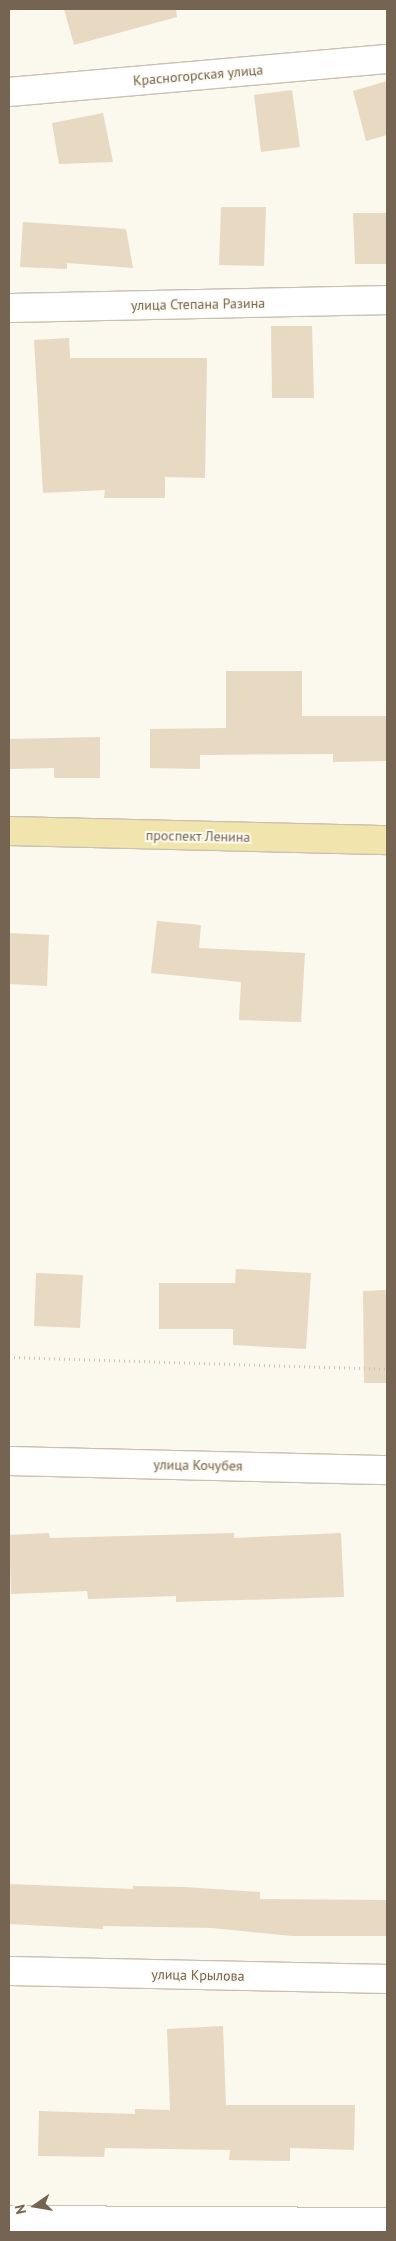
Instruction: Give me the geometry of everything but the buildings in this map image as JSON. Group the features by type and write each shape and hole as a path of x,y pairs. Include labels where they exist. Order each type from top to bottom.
{"main road":[{"name":"проспект Ленина","path":"9,831 387,840"}],"street":[{"name":"Красногорская улица","path":"9,92 387,59"},
{"name":"улица Степана Разина","path":"9,308 387,300"},
{"name":"улица Кочубея","path":"9,1461 387,1470"},
{"name":"улица Крылова","path":"9,1971 387,1979"},
{"path":"9,2220 387,2222"}],"path":[{"path":"9,1357 387,1369"}]}
